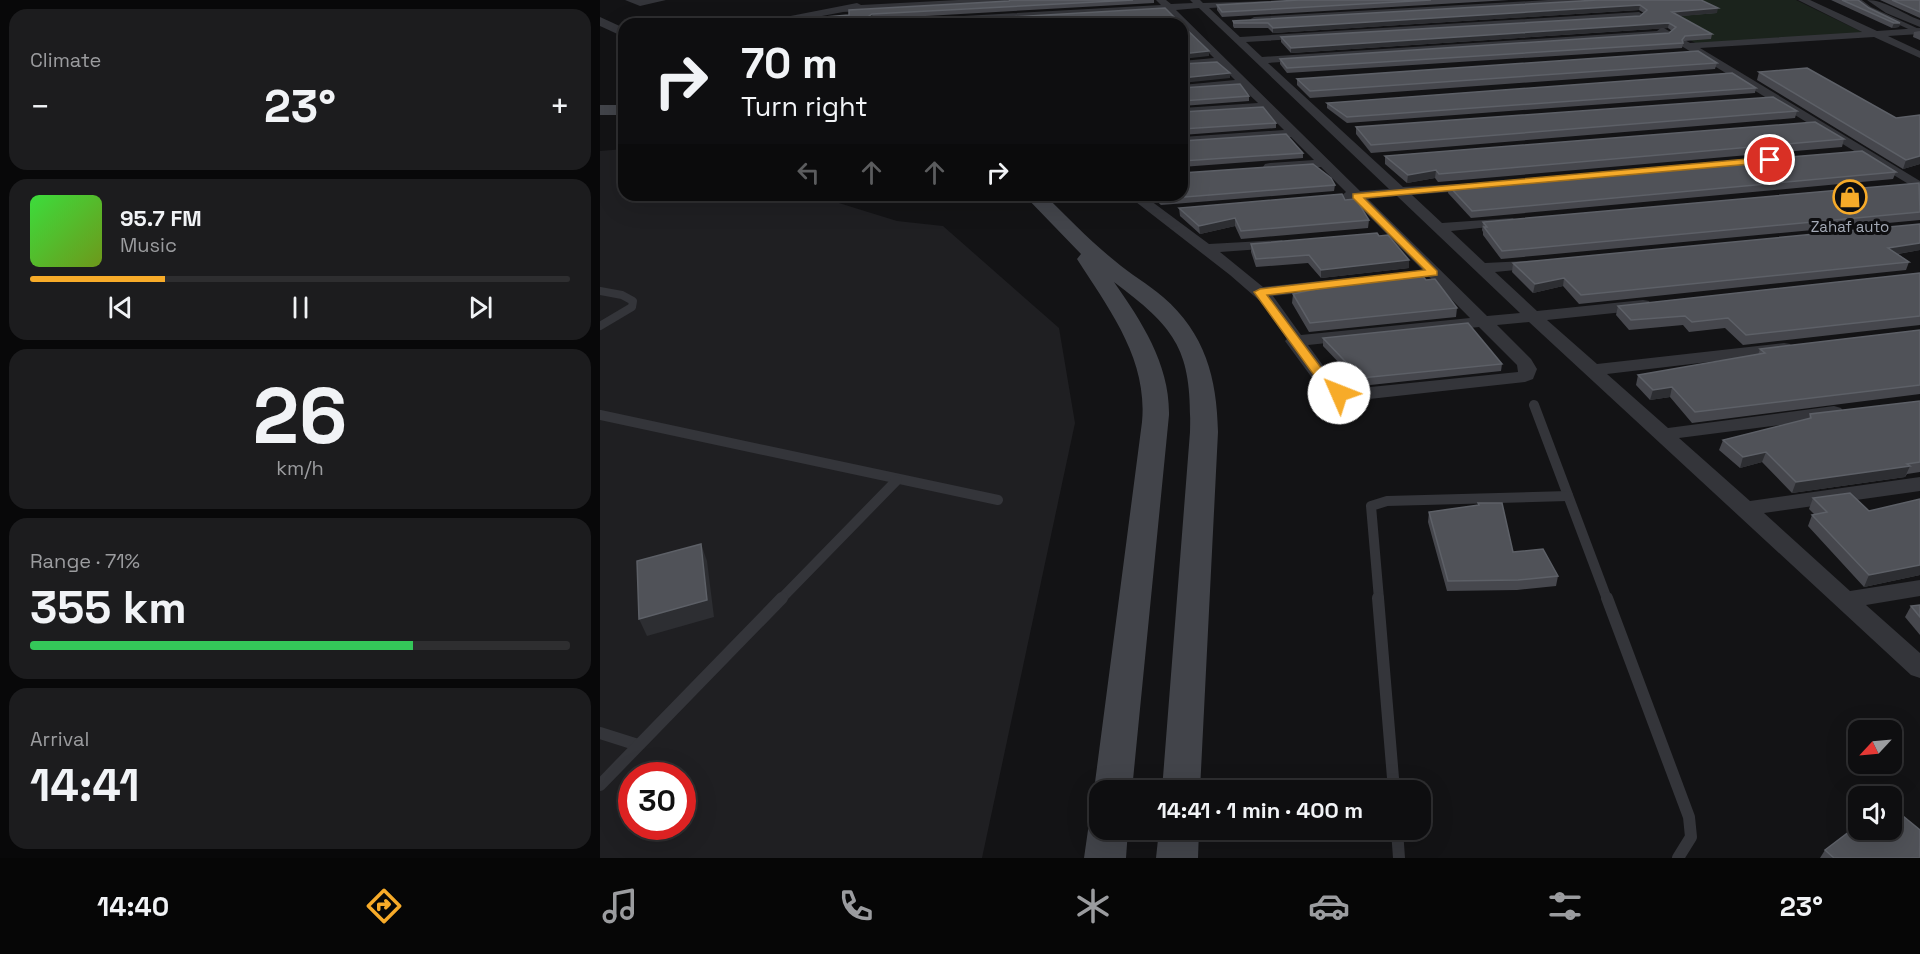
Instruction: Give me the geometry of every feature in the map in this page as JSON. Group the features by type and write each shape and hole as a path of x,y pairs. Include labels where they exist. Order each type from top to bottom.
{"main road":[{"path":"600,110 618,110"},
{"path":"1040,201 1107,266 1156,303 1182,330 1201,372 1205,396 1204,432 1183,780"},
{"path":"1073,235 1144,348 1150,367 1156,403 1114,780"},
{"path":"1105,858 1107,840"},
{"path":"1177,858 1178,840"}],"street":[{"path":"630,0 640,3 661,0"},
{"path":"797,18 886,0"},
{"path":"844,9 1009,0"},
{"path":"961,18 1165,4 1298,0"},
{"path":"1242,21 1596,0"},
{"path":"1803,0 1920,55"},
{"path":"1817,0 1920,48"},
{"path":"1872,0 1919,29"},
{"path":"1198,3 1225,22 1238,40 1259,60 1287,80 1371,158 1401,192 1534,317 1920,668"},
{"path":"1165,4 1178,18"},
{"path":"1622,5 1862,152 1893,179 1918,181"},
{"path":"1238,40 1639,15"},
{"path":"600,21 618,30"},
{"path":"1675,54 1694,49 1919,29"},
{"path":"1142,201 1260,292 1328,387 1339,393 1351,395 1519,378 1527,375 1528,369 1525,363 1222,61 1197,42 1188,30"},
{"path":"1259,60 1668,33"},
{"path":"1188,64 1222,61"},
{"path":"1710,75 1733,73"},
{"path":"1188,88 1244,83"},
{"path":"1749,99 1773,98"},
{"path":"1188,112 1267,106"},
{"path":"1790,124 1814,123"},
{"path":"1188,141 1294,133"},
{"path":"1838,154 1862,152"},
{"path":"1253,168 1324,164"},
{"path":"1333,198 1484,185"},
{"path":"1156,212 1179,210"},
{"path":"1439,228 1522,220"},
{"path":"1370,234 1393,232"},
{"path":"1206,249 1288,242"},
{"path":"1482,268 1553,261"},
{"path":"1410,275 1433,273"},
{"path":"1260,292 1375,279"},
{"path":"1294,341 1663,303"},
{"path":"1593,370 1803,345"},
{"path":"1663,434 1850,410"},
{"path":"1746,509 1920,484"},
{"path":"1845,600 1920,588"}],"lane":[{"path":"1858,0 1870,9 1919,29"},
{"path":"600,291 622,295 633,301 632,307 600,326"},
{"path":"1534,405 1689,817 1691,837 1679,858"},
{"path":"600,415 998,500"},
{"path":"600,785 897,480"},
{"path":"1393,780 1371,506 1387,501 1568,496"},
{"path":"600,733 638,746"},
{"path":"1398,840 1400,858"}],"shaded area":[{"path":"1624,0 1796,0 1866,34 1697,44"},
{"path":"618,150 618,201 832,201 897,221 943,226 1059,328 1075,423 982,858 600,858 600,151"}],"building":[{"path":"1133,0 872,14 866,18 812,18 849,15 849,10 1009,1"},
{"path":"1299,0 1431,0 1222,12 1217,5"},
{"path":"1598,0 1701,0 1718,8 1672,12 1712,34 1685,36 1683,43 1287,68 1280,59 1669,33 1676,27 1669,23 1291,48 1281,37 1640,16 1647,10 1640,5 1273,28 1268,23 1234,23 1233,21"},
{"path":"1842,0 1858,0 1900,23 1894,23"},
{"path":"1892,0 1920,0 1920,12"},
{"path":"1165,8 1175,18 993,18"},
{"path":"1188,31 1209,51 1188,53"},
{"path":"1698,51 1717,63 1310,91 1297,79"},
{"path":"1217,62 1230,73 1188,77 1188,64"},
{"path":"1807,68 1896,118 1920,115 1920,156 1906,160 1759,72"},
{"path":"1732,73 1756,88 1347,117 1327,103"},
{"path":"1240,84 1249,96 1188,101 1188,88"},
{"path":"1773,97 1797,111 1371,145 1356,127"},
{"path":"1263,107 1276,123 1188,129 1188,112"},
{"path":"1815,122 1844,139 1439,174 1436,170 1408,175 1385,156"},
{"path":"1286,134 1303,153 1188,161 1188,141"},
{"path":"1862,151 1896,172 1472,211 1449,186"},
{"path":"1313,164 1331,178 1335,185 1188,197 1188,173"},
{"path":"1919,183 1920,212 1502,251 1484,227 1487,227 1483,222"},
{"path":"1342,194 1345,200 1356,199 1369,220 1241,231 1235,218 1199,226 1179,208"},
{"path":"1920,224 1920,243 1888,248 1909,262 1581,295 1564,278 1535,284 1513,263"},
{"path":"1377,233 1379,236 1388,235 1409,260 1321,270 1309,255 1256,259 1251,244"},
{"path":"1420,273 1426,280 1435,279 1457,308 1310,323 1293,294 1335,285 1332,282"},
{"path":"1920,273 1920,316 1746,335 1728,318 1692,322 1685,316 1631,320 1618,306"},
{"path":"1468,323 1502,364 1361,378 1323,338"},
{"path":"1920,330 1920,385 1695,412 1672,387 1653,390 1638,375 1765,353 1760,349"},
{"path":"1920,401 1920,462 1907,464 1910,466 1796,482 1766,452 1743,457 1723,440 1811,418 1810,414"},
{"path":"1850,493 1869,511 1920,499 1920,565 1869,575 1812,515 1827,512 1813,498"},
{"path":"1478,503 1502,503 1513,552 1543,549 1558,576 1518,580 1448,581 1429,512 1479,505"},
{"path":"701,544 707,600 639,619 637,561"},
{"path":"1920,605 1920,617 1911,606"},
{"path":"1902,815 1920,830 1920,858 1834,858 1825,850 1848,833 1848,840 1902,840"}],"place":[{"name":"Zahaf auto","path":"1850,197"}],"route":[{"path":"1339,393 1328,387 1260,292 1433,273 1356,196 1770,160"}]}
